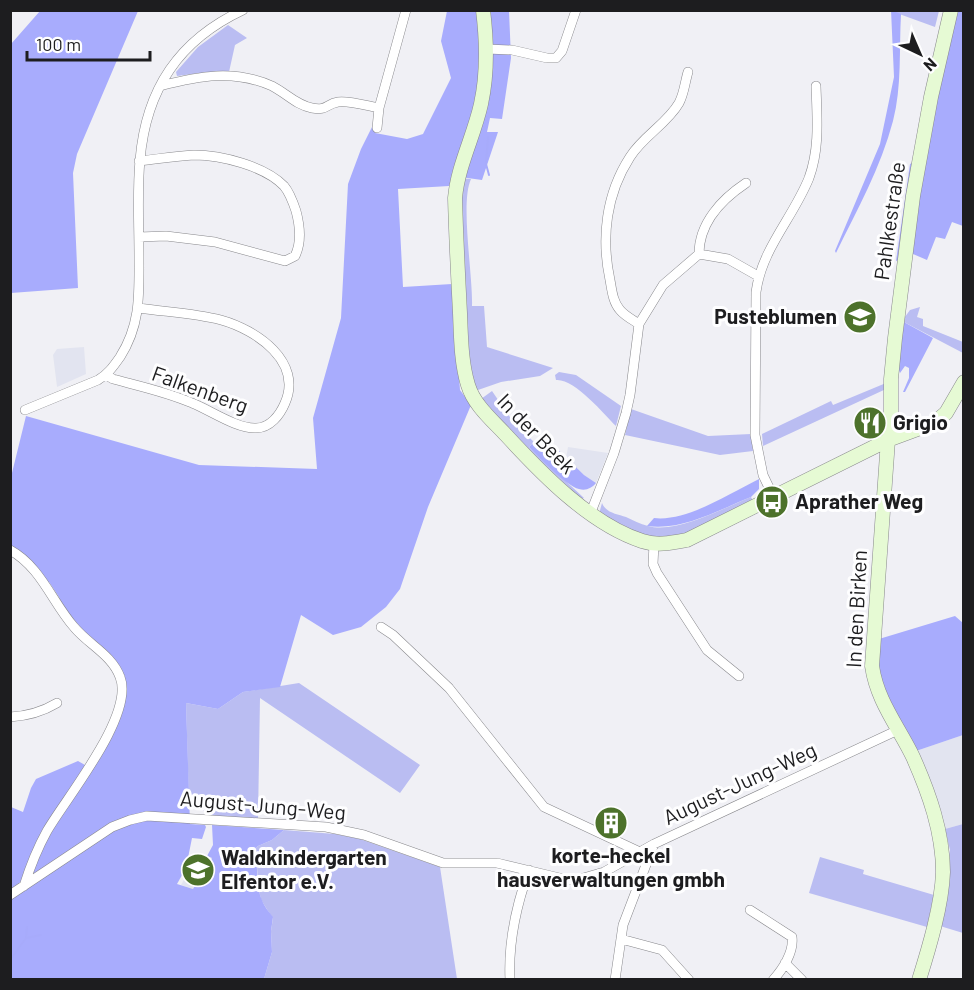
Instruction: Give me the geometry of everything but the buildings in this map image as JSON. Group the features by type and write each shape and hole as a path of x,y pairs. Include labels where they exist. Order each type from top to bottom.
{"street":[{"path":"25,410 106,375 129,341 139,308 139,161 145,127 160,86 180,55 204,32 243,10"},
{"path":"377,129 379,108 406,10"},
{"name":"In der Beek","path":"483,10 487,49 481,103 457,180 455,198 460,326 465,375 469,388 481,408 564,493 608,525 627,535 654,544 687,540 888,440"},
{"path":"487,49 512,50 556,58 562,51 576,10"},
{"name":"Pahlkestraße","path":"888,440 891,433 891,379 894,348 913,196 931,97 951,10"},
{"path":"639,324 619,309 613,298 605,241 608,214 613,192 628,159 637,146 673,112 680,102 688,72"},
{"path":"160,86 204,75 227,75 262,82 281,91 302,106 323,110 338,102 379,108"},
{"path":"774,498 762,475 755,435 758,276 764,258 796,204 814,162 818,142 816,86"},
{"path":"139,161 197,155 237,161 255,168 279,182 290,194 300,240 295,256 285,261 215,242 166,236 139,237"},
{"path":"591,512 614,453 626,413 639,324 663,285 699,254 699,244 708,221 732,192 746,183"},
{"path":"699,254 728,259 758,276"},
{"name":"Falkenberg","path":"106,375 191,402 238,424 252,428 268,424 279,415 284,407 290,388 289,373 279,357 253,334 223,321 139,308"},
{"path":"888,440 941,418 951,406 963,382"},
{"name":"In den Birken","path":"888,440 872,666 879,695 912,756 924,785 940,834 942,855 940,890 929,947 919,980"},
{"path":"654,544 653,564 657,573 707,650 739,676"},
{"path":"10,550 28,563 74,627 113,664 123,687 106,741 47,831 34,854 24,886"},
{"path":"381,627 393,635 449,688 544,807 640,852"},
{"path":"10,717 26,716 46,710 57,703"},
{"name":"August-Jung-Weg","path":"10,895 112,827 130,819 147,816 326,826 364,835 443,863 497,863 568,880 580,879 604,872 654,844 898,730"},
{"path":"615,980 623,925 629,904 654,844"},
{"path":"510,980 509,959 514,921 529,870"},
{"path":"750,910 792,937 793,943 785,963 774,980"},
{"path":"621,939 662,950 689,980"},
{"path":"785,963 802,980"}],"shaded area":[{"path":"891,10 901,14 896,108 875,172 836,253 880,144 894,77"},
{"path":"40,11 138,11 77,154 73,173 78,288 11,293 11,44"},
{"path":"447,11 509,11 511,58 502,119 490,118 487,132 498,132 482,180 453,176 449,186 398,189 403,287 452,284 460,390 471,405 428,507 400,589 386,607 361,627 333,635 301,615 280,687 243,692 218,709 186,703 190,824 206,827 202,839 192,838 186,868 177,884 193,889 212,858 207,856 213,845 212,825 284,830 255,849 260,895 273,917 272,952 264,979 11,980 11,807 23,812 36,779 78,761 92,769 116,724 121,711 125,686 124,677 62,606 49,582 46,582 11,548 11,477 26,416 199,465 317,469 313,418 341,318 348,184 361,149 376,119 375,133 407,139 423,134 451,78 441,41"},
{"path":"891,11 939,11 935,27"},
{"path":"955,11 963,11 963,226 952,222 945,239 936,237 927,260 913,254 896,261 910,164 924,157"},
{"path":"228,25 247,38 235,45 229,72 177,76 176,72 198,47"},
{"path":"459,178 471,179 468,190 467,222 472,306 484,306 487,347 553,368 540,376 475,389 468,370"},
{"path":"920,307 917,317 923,319 923,326 963,342 963,353 902,321 910,310"},
{"path":"902,321 933,338 905,392 903,392 909,378 909,368 905,366 900,373 898,367"},
{"path":"84,347 86,374 57,387 53,355 57,349"},
{"path":"559,372 576,375 621,406 616,426 580,391 563,381 556,380 555,375"},
{"path":"886,383 886,389 763,446 762,434 831,401 833,405"},
{"path":"492,391 514,423 534,442 529,447 584,498 581,499 550,475 481,399"},
{"path":"631,409 708,436 751,434 753,451 720,455 625,435"},
{"path":"542,434 584,475 596,483 584,490 574,487 560,477 529,447"},
{"path":"568,447 608,453 596,483 566,458"},
{"path":"759,479 759,489 751,497 713,513 674,525 647,526 654,518 680,516 694,511"},
{"path":"751,497 754,503 681,538 641,537 599,514 602,503 609,511 645,525 660,528 700,519"},
{"path":"955,616 963,623 963,735 916,751 885,697 877,665 879,639"},
{"path":"299,683 420,765 400,793 260,698 258,819 217,818 189,802 186,703 218,709 243,692"},
{"path":"963,735 963,824 945,829 916,751"},
{"path":"963,824 963,933 940,926 950,850 945,829"},
{"path":"284,830 335,834 360,839 440,867 457,979 264,979 272,952 273,918 260,896 255,849"},
{"name":"Waldkindergarten Elfentor e.V.","path":"198,854 212,858 193,889 181,885"},
{"path":"820,857 864,870 863,874 934,895 927,927 809,893"}],"waterway":[{"path":"488,137 486,164 489,175"},
{"path":"26,938 27,927"},
{"path":"10,960 26,938 41,935"}],"place":[{"name":"Pusteblumen","path":"860,317"},
{"name":"Grigio","path":"870,423"},
{"name":"Aprather Weg","path":"772,502"},
{"name":"korte-heckel hausverwaltungen gmbh","path":"611,823"},
{"name":"Waldkindergarten Elfentor e.V.","path":"198,870"}]}
